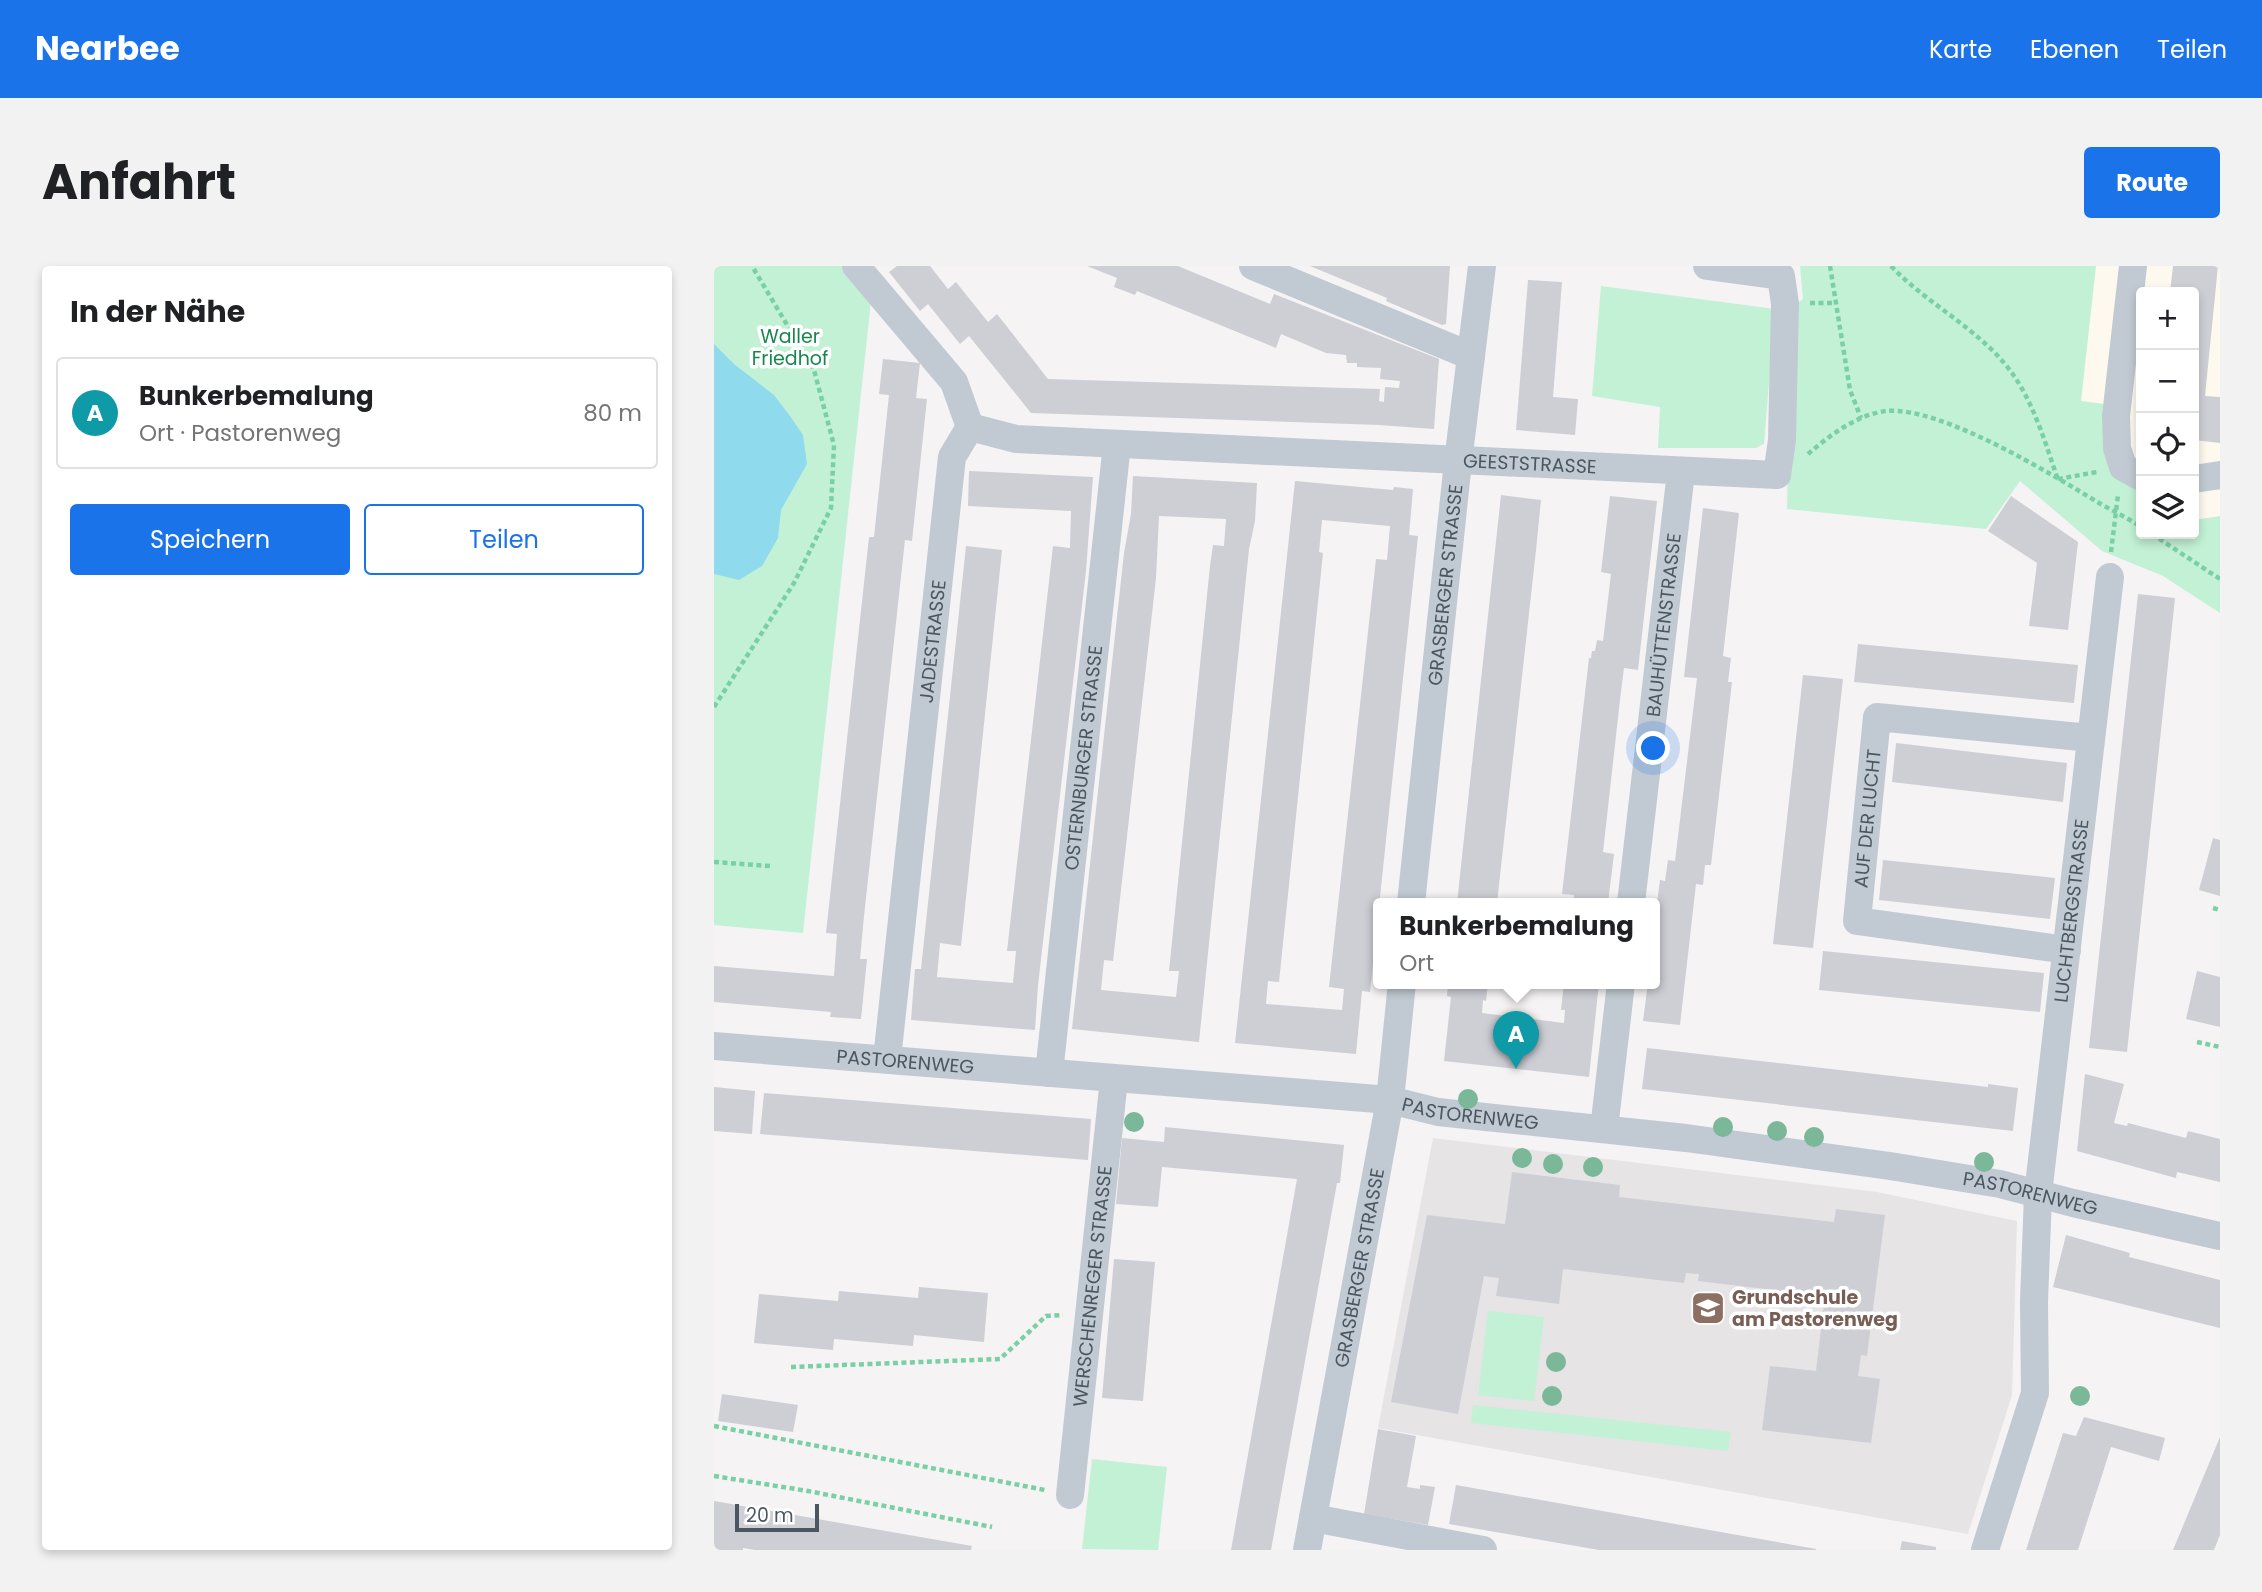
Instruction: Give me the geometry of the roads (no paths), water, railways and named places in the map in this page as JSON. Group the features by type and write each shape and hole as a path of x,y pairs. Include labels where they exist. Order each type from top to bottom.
{"street":[{"path":"856,266 954,383 970,427"},
{"path":"1253,266 1471,356"},
{"name":"GRASBERGER STRASSE","path":"1412,898 1458,461 1482,266"},
{"name":"GEESTSTRASSE","path":"970,427 1016,439 1777,475 1782,440 1785,304 1782,276 1707,266"},
{"path":"2132,472 2117,448 2116,416 2133,266"},
{"name":"JADESTRASSE","path":"887,1059 952,457 970,427"},
{"name":"OSTERNBURGER STRASSE","path":"1049,1073 1116,443"},
{"name":"BAUHÜTTENSTRASSE","path":"1632,898 1681,472"},
{"path":"2199,478 2220,475"},
{"name":"LUCHTBERGSTRASSE","path":"1985,1550 2035,1393 2034,1302 2038,1194 2109,577"},
{"name":"AUF DER LUCHT","path":"2067,950 1857,921 1877,717 2090,738"},
{"name":"GRASBERGER STRASSE","path":"1307,1550 1390,1100 1401,989"},
{"path":"1604,1129 1620,989"},
{"name":"PASTORENWEG","path":"714,1046 1390,1100 1438,1112 1604,1129 1890,1166 2000,1184 2220,1236"},
{"name":"WERSCHENREGER STRASSE","path":"1070,1495 1114,1079"},
{"path":"1313,1518 1483,1550"}],"water":[{"path":"714,344 734,364 774,395 803,435 807,464 781,510 778,538 762,566 739,580 714,574"}],"place":[{"name":"Bunkerbemalung","path":"1516,1069"},
{"name":"Grundschule am Pastorenweg","path":"1708,1308"}],"park label":[{"name":"Waller Friedhof","path":"790,347"}]}
